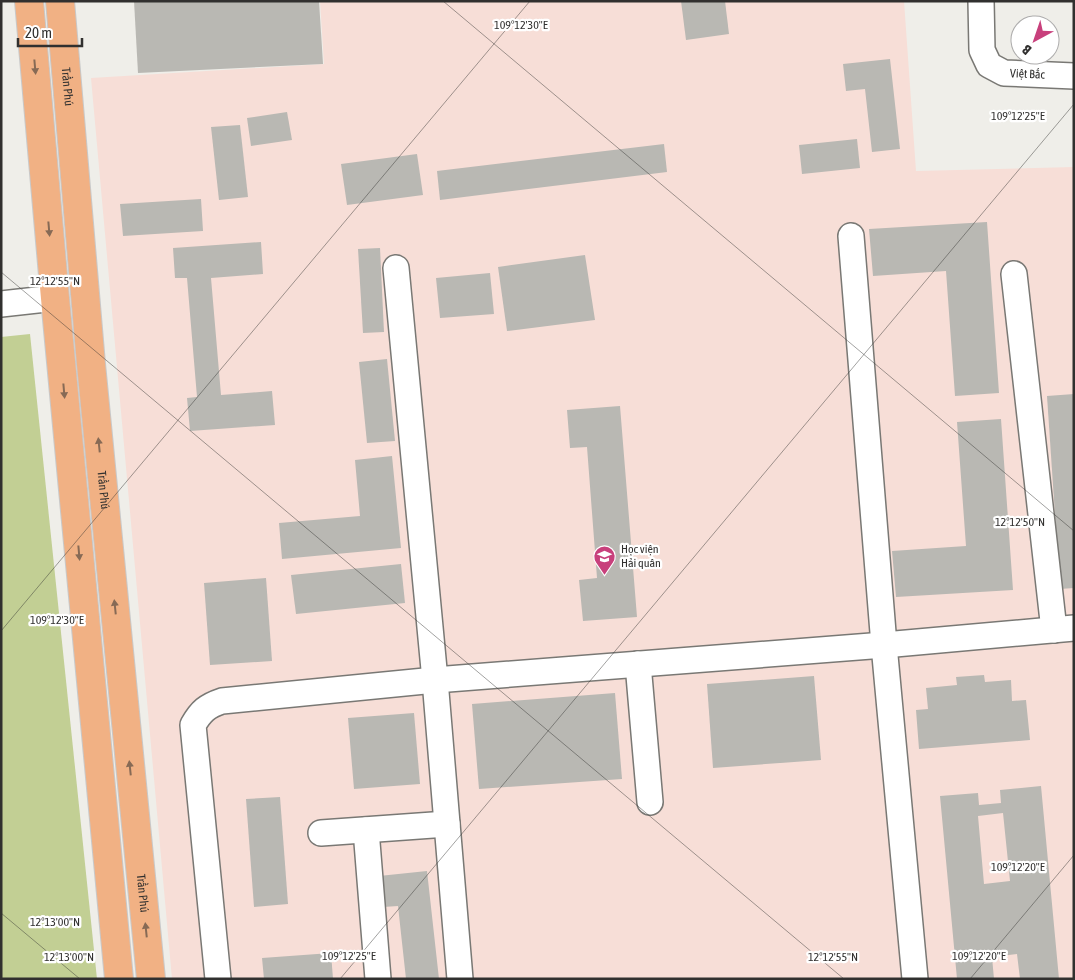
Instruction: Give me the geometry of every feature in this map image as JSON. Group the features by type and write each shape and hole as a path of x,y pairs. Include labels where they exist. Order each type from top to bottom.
{"main road":[{"path":"29,1 119,979"},
{"name":"Trần Phú","path":"60,1 90,345 150,979"},
{"path":"60,347 90,345"}],"street":[{"name":"Việt Bắc","path":"981,1 982,50 989,65 1004,73 1074,76"},
{"path":"851,236 884,645 915,979"},
{"path":"396,268 436,680 460,979"},
{"path":"218,979 193,725 199,715 210,705 222,700 436,680 1064,629 1014,274"},
{"path":"1,304 55,298"},
{"path":"638,664 650,802"},
{"path":"321,833 447,824"},
{"path":"366,830 378,979"}],"shaded area":[{"name":"Học viện Hải quân","path":"320,1 904,1 916,171 1074,167 1074,979 172,979 91,78 324,64"}],"green space":[{"path":"30,334 97,979 1,979 1,337"}],"building":[{"path":"134,1 319,1 323,64 138,73"},
{"path":"681,1 725,1 729,34 686,40"},
{"path":"890,59 900,149 872,152 865,89 846,91 843,64"},
{"path":"287,112 292,140 251,146 247,118"},
{"path":"240,125 248,197 219,200 211,127"},
{"path":"857,139 860,168 802,174 799,145"},
{"path":"664,144 667,172 440,200 437,171"},
{"path":"417,154 423,195 347,205 341,164"},
{"path":"201,199 203,231 123,236 120,204"},
{"path":"987,222 999,393 955,396 946,271 873,276 869,229"},
{"path":"261,242 263,274 211,278 221,395 272,391 275,425 190,431 187,398 197,397 187,278 175,278 173,248"},
{"path":"380,248 384,332 363,333 358,249"},
{"path":"585,255 595,320 507,331 498,267"},
{"path":"490,273 494,314 440,318 436,278"},
{"path":"387,359 395,441 367,443 359,362"},
{"path":"1074,394 1074,588 1060,589 1047,396"},
{"path":"620,406 637,617 583,621 579,580 597,578 587,447 570,448 567,410"},
{"path":"1001,419 1013,590 896,597 892,551 966,546 957,422"},
{"path":"392,456 401,548 282,559 279,523 360,516 355,460"},
{"path":"401,564 405,603 296,614 291,575"},
{"path":"266,578 272,661 210,665 204,583"},
{"path":"984,675 985,682 1011,680 1012,701 1026,700 1030,740 919,749 916,710 928,709 926,688 957,685 956,677"},
{"path":"814,676 821,760 713,768 707,684"},
{"path":"615,693 622,779 479,789 472,704"},
{"path":"414,713 420,784 354,789 348,718"},
{"path":"1041,786 1059,979 1020,979 1017,954 992,957 994,979 957,979 940,796 978,793 979,805 1001,803 1000,790","holes":["1003,813 1010,881 984,884 978,816"]},
{"path":"280,797 288,904 254,907 246,799"},
{"path":"427,871 439,979 406,979 398,906 383,907 379,876"},
{"path":"331,953 333,979 264,979 262,958"}],"place":[{"name":"Học viện Hải quân","path":"605,575"}]}
